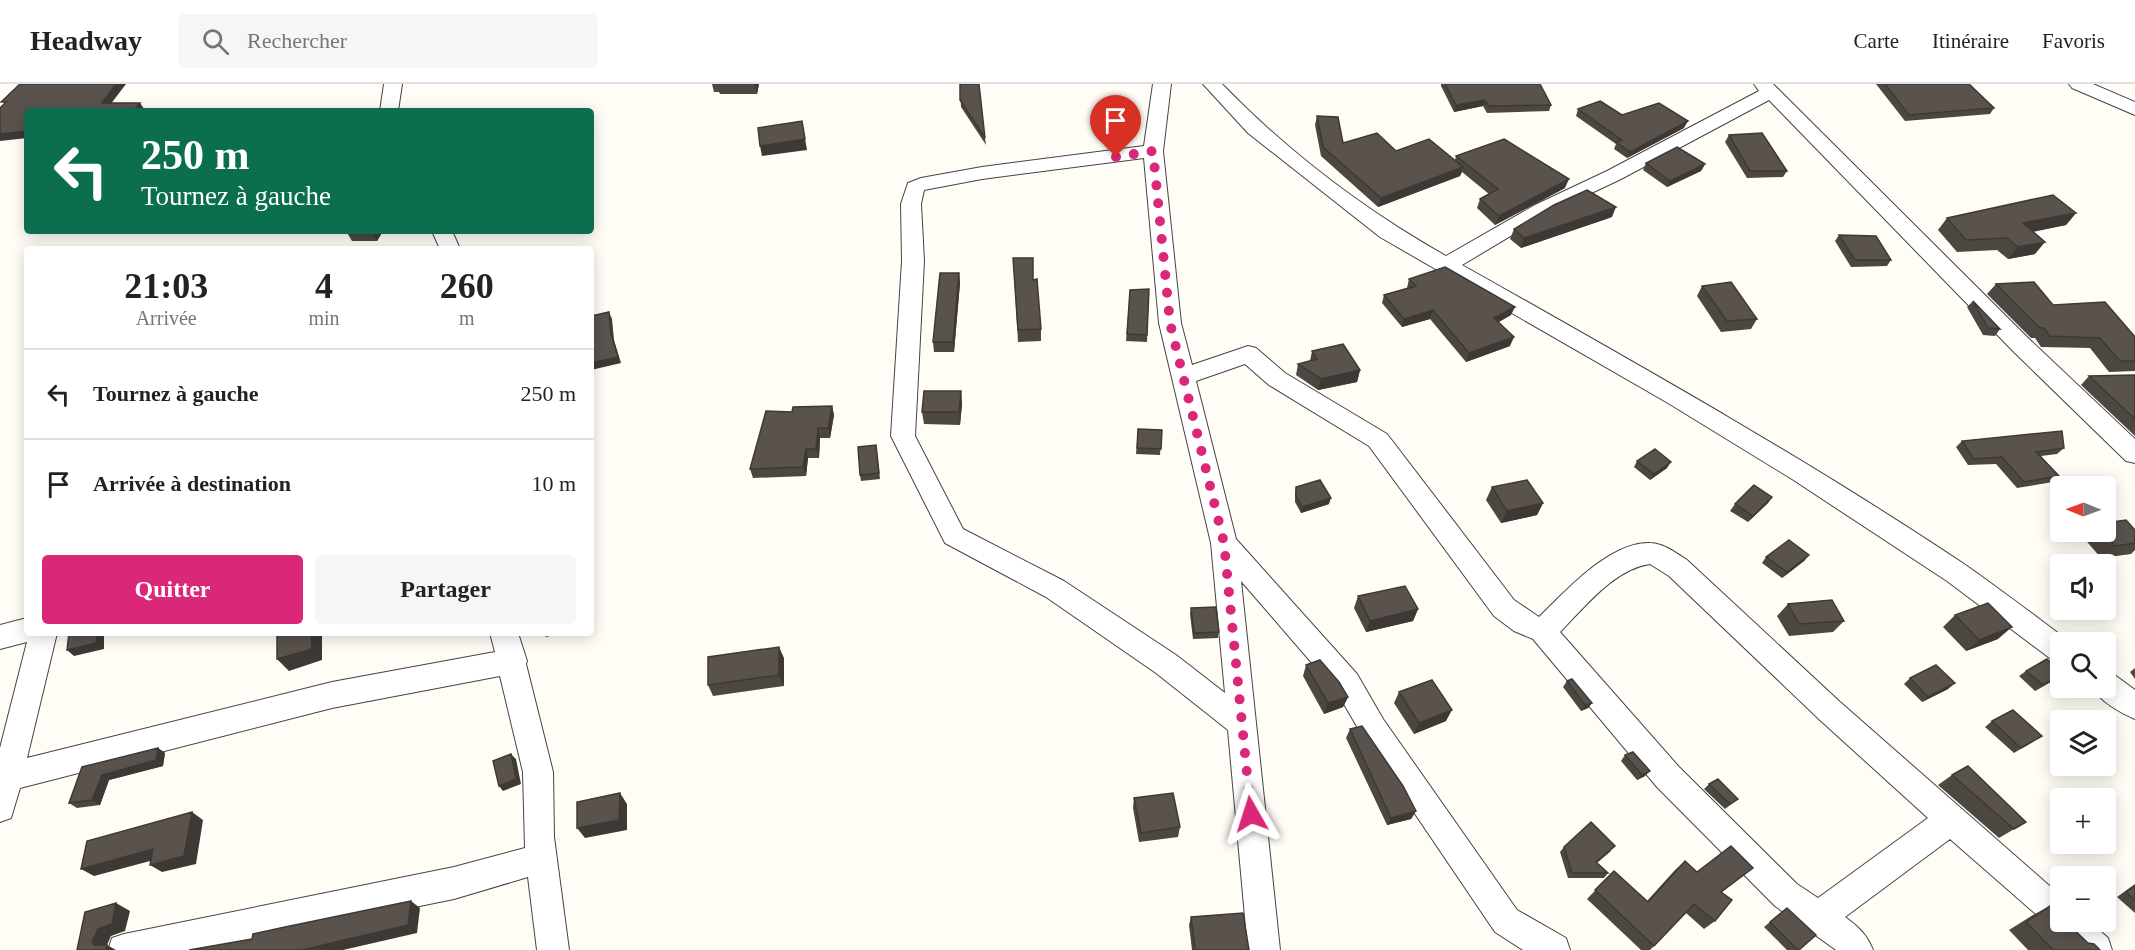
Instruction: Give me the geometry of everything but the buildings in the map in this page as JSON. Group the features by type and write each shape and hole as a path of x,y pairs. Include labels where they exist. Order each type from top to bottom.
{"street":[{"path":"389,108 393,84"},
{"path":"1162,84 1153,151 1170,323 1224,543 1264,950"},
{"path":"1212,84 1255,129 1387,232 1801,472 1956,573 2050,643"},
{"path":"2078,84 2135,108"},
{"path":"2115,84 2135,108"},
{"path":"1445,266 1542,209 1614,175 1767,88 2021,345 2135,454"},
{"path":"1153,151 982,173 915,187 911,204 913,261 903,436 954,536 1055,589 1166,664 1242,724"},
{"path":"1183,376 1248,354 1278,379 1378,440 1504,608 1524,623 1543,631 1668,777 1786,895 1848,939 1857,950"},
{"path":"1224,543 1347,683 1373,728 1506,921 1554,950"},
{"path":"1543,631 1607,572 1636,554 1652,553 1662,558 1678,568 1830,711 2050,907"},
{"path":"0,637 24,631"},
{"path":"0,808 3,778 42,636"},
{"path":"3,778 332,695 508,647 538,772 542,858 554,950"},
{"path":"2116,692 2135,706"},
{"path":"1818,918 1952,819"},
{"path":"124,950 454,884 542,858"},
{"path":"2077,932 2096,950"}],"route":[{"path":"1116,157 1153,151 1170,323 1224,543 1251,814"}]}
